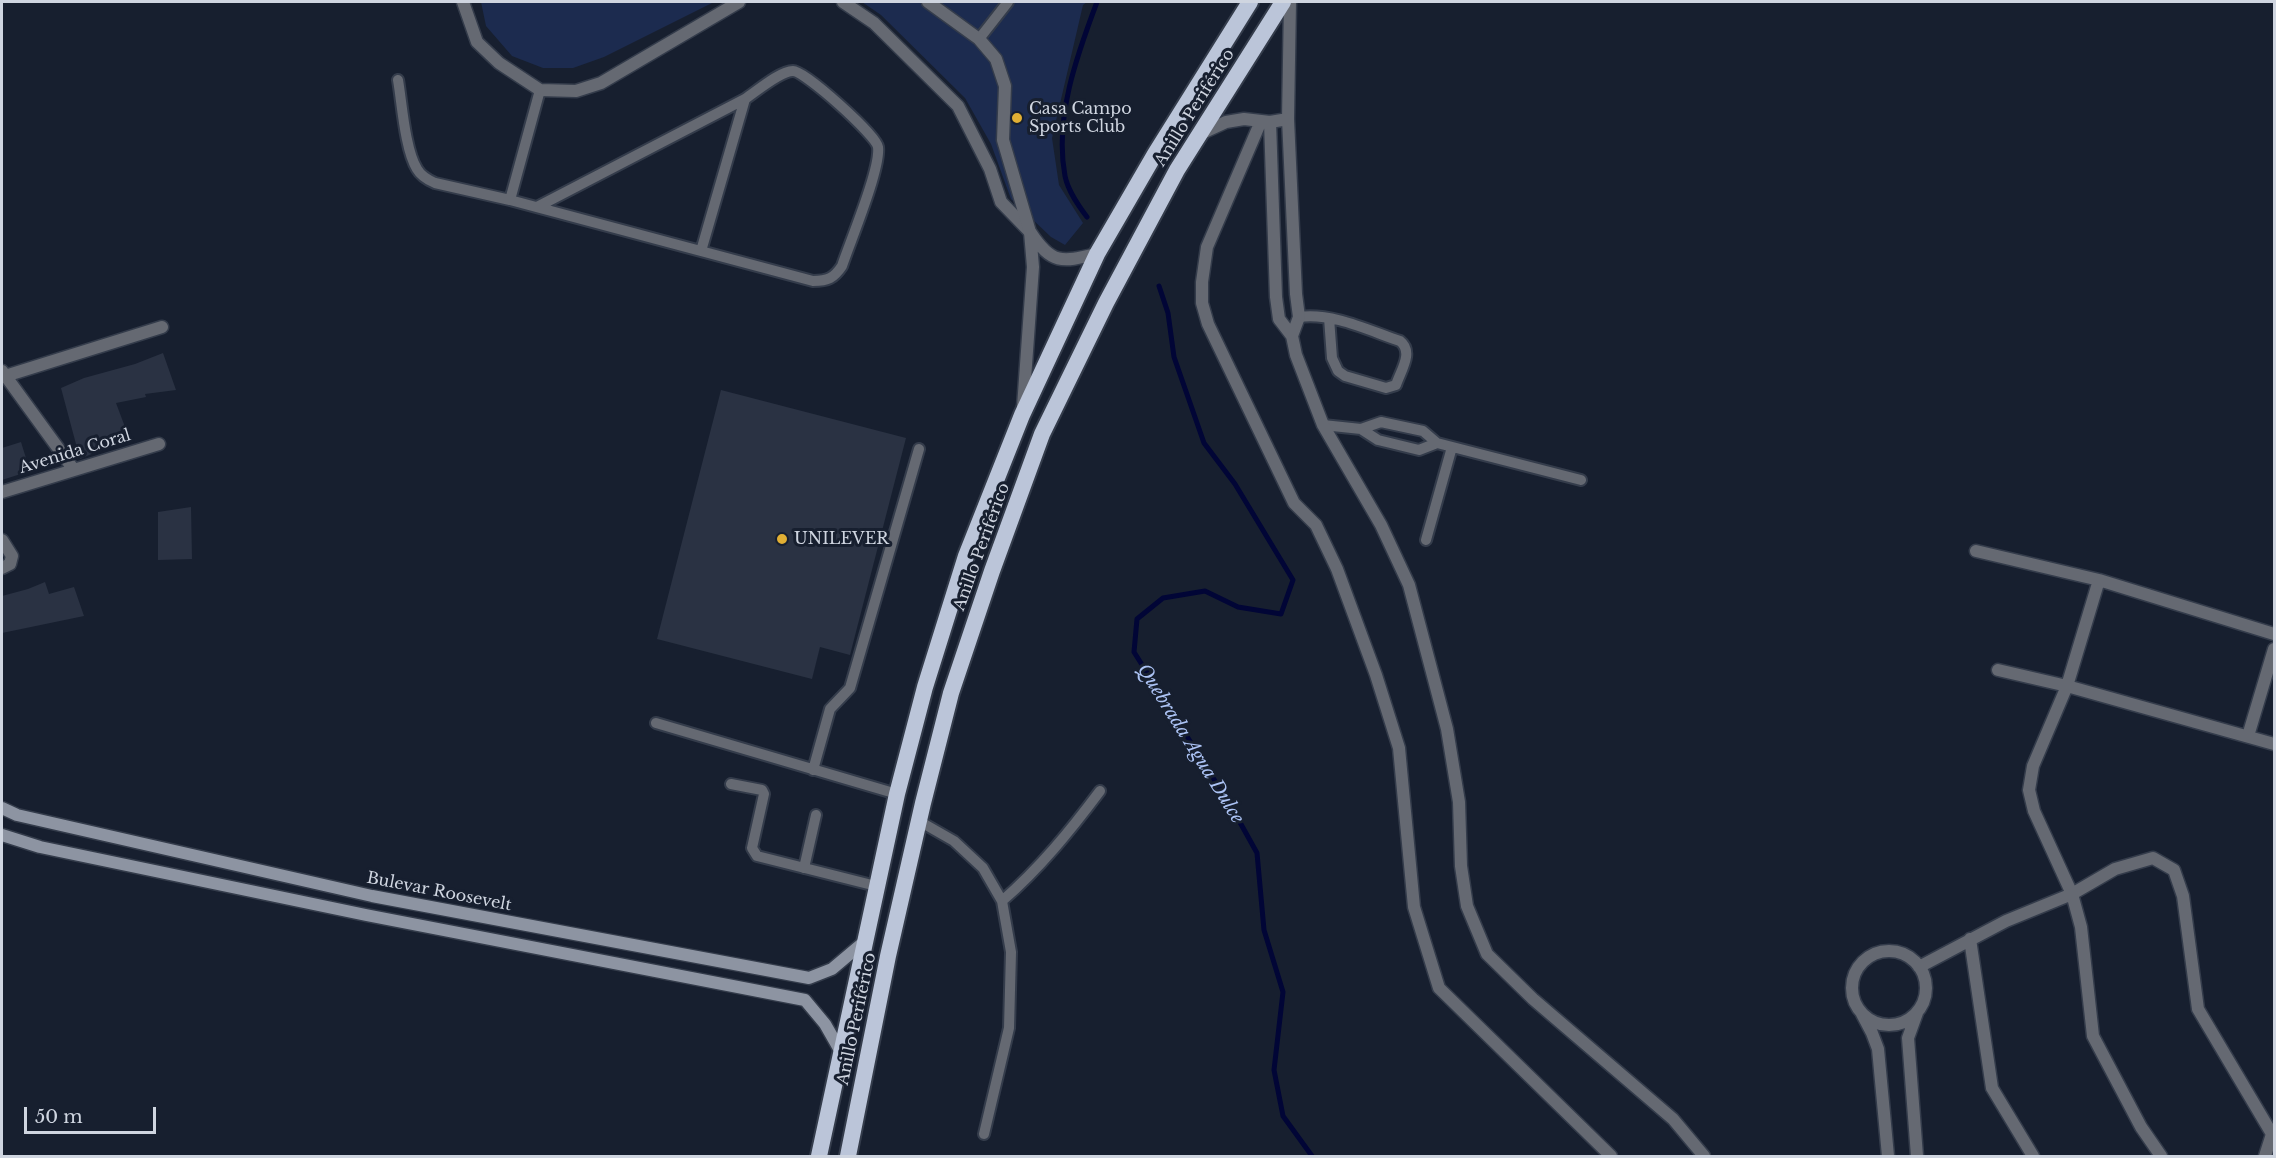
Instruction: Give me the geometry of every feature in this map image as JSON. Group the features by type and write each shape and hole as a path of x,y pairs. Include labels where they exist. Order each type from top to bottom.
{"highway":[{"name":"Anillo Periférico","path":"819,1156 897,794 925,687 966,556 1022,415 1097,254 1155,154 1250,2"},
{"name":"Anillo Periférico","path":"848,1156 919,821 951,693 1042,434 1106,303 1198,135 1283,2"}],"main road":[{"name":"Bulevar Roosevelt","path":"2,808 16,815 372,896 809,978"},
{"path":"2,835 52,849 354,913 805,1000 825,1024 841,1052"},
{"path":"805,1000 809,978 831,969 864,942"}],"street":[{"path":"463,2 477,42 499,63 540,90 576,91 601,83 739,2"},
{"path":"843,2 874,22 958,106 990,169 1001,202 1030,232 1041,249 1049,256 1061,259 1075,259 1097,254"},
{"path":"928,2 979,39 996,59 1005,86 1003,140 1030,232 1033,267 1022,415"},
{"path":"1290,2 1288,119 1299,317 1292,336"},
{"path":"1198,135 1226,122 1244,119 1266,122 1288,119"},
{"path":"1266,122 1279,319 1292,336 1296,355 1323,425 1381,525 1409,585 1447,729 1459,802 1461,866 1467,906 1487,954 1533,999 1673,1119 1704,1156"},
{"path":"1266,122 1207,247 1202,282 1202,303 1208,324 1294,503 1316,525 1337,569 1376,675 1399,748 1414,906 1439,988 1611,1156"},
{"path":"74,470 3,375 162,327"},
{"name":"Avenida Coral","path":"2,492 159,444"},
{"path":"2,540 12,556 10,564 2,568"},
{"path":"1976,551 2099,580 2274,634"},
{"path":"2099,580 2067,686 2033,766 2029,790 2034,811 2072,894 2081,927 2092,1036 2141,1127 2161,1156"},
{"path":"2248,736 2274,649"},
{"path":"1998,670 2067,686 2274,744"},
{"path":"1919,967 1970,939 2072,894 2115,869 2153,858 2174,870 2183,896 2198,1009 2272,1134 2265,1156"},
{"path":"1970,939 1992,1088 2033,1156"},
{"path":"1888,1156 1878,1049 1854,1000 1852,989 1859,966 1878,952 1889,951 1901,952 1911,958 1919,967 1926,987 1925,997 1908,1038 1917,1156"},
{"path":"1860,1011 1879,1024 1892,1025 1903,1022 1918,1010"}],"lane":[{"path":"979,39 1008,2"},
{"path":"398,80 411,157 417,170 425,178 435,183 510,200 813,281 826,281 835,276 842,266 873,178 878,147 874,136 804,74 793,71 778,77 746,99 537,207"},
{"path":"510,200 540,90"},
{"path":"701,251 746,99"},
{"path":"1299,317 1329,318 1400,341 1406,346 1408,352 1396,385 1386,388 1345,376 1338,371 1332,358 1329,318"},
{"path":"1323,425 1361,429 1381,422 1423,430 1437,443 1581,480"},
{"path":"1361,429 1378,440 1419,450 1437,443"},
{"path":"1426,540 1452,447"},
{"path":"813,770 830,709 850,688 919,449"},
{"path":"656,723 897,794"},
{"path":"731,784 762,790 764,794 752,848 757,856 876,886"},
{"path":"1002,901 1032,874 1069,832 1100,791"},
{"path":"804,868 816,816"},
{"path":"919,821 954,841 982,868 1002,901 1011,952 1009,1028 984,1134"}],"shaded area":[{"path":"481,2 714,2 604,57 573,68 543,68 512,56 486,26"},
{"name":"Casa Campo Sports Club","path":"862,2 1087,2 1083,5 1052,138 1059,185 1083,223 1065,245 1051,237 1011,199 991,144 965,98 881,15"}],"building":[{"path":"163,353 176,390 145,394 146,397 116,403 131,443 105,448 80,459 61,388 84,378 135,364"},
{"name":"UNILEVER","path":"721,390 906,438 850,655 820,647 812,679 657,639"},
{"path":"21,442 30,471 2,480 2,448"},
{"path":"191,507 192,559 158,560 158,512"},
{"path":"45,582 49,594 74,587 84,616 2,633 2,596"}],"waterway":[{"name":"Quebrada Agua Dulce","path":"1087,217 1066,182 1062,154 1063,132 1069,87 1097,2"},
{"name":"Quebrada Agua Dulce","path":"1159,286 1168,313 1174,357 1204,443 1235,484 1293,580 1281,614 1238,607 1205,591 1163,598 1137,619 1134,652 1232,808 1257,853 1264,930 1283,992 1274,1070 1283,1116 1312,1156"}],"place":[{"name":"Casa Campo Sports Club","path":"1017,118"},
{"name":"UNILEVER","path":"782,539"}]}
